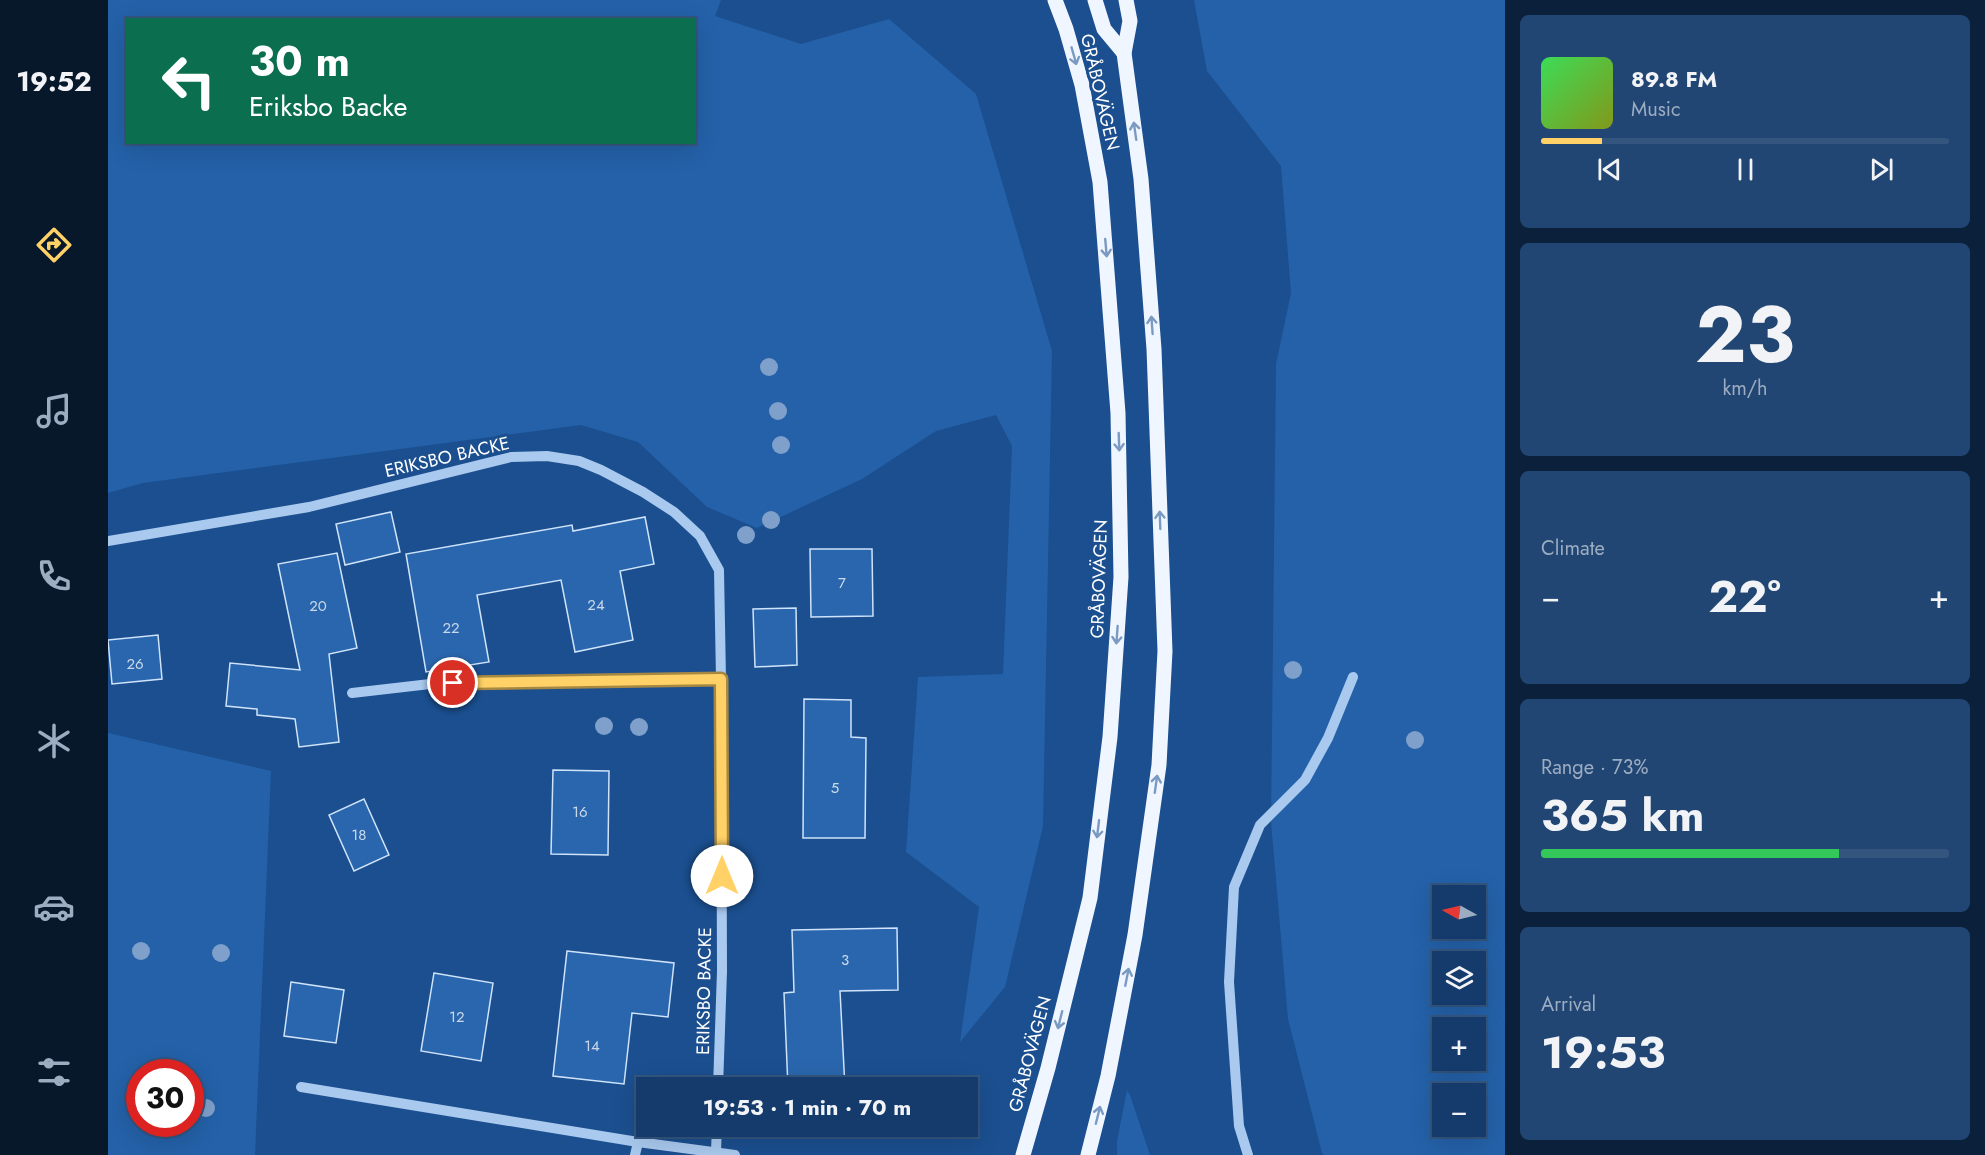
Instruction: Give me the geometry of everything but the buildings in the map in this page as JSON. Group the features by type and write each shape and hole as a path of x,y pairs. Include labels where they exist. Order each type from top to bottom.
{"main road":[{"name":"GRÅBOVÄGEN","path":"1023,1155 1048,1068 1090,898 1110,737 1122,577 1118,412 1100,182 1082,85 1055,0"},
{"name":"GRÅBOVÄGEN","path":"1095,0 1104,29 1124,53"},
{"name":"GRÅBOVÄGEN","path":"1088,1155 1108,1076 1135,935 1159,765 1166,651 1154,349 1141,179 1124,53 1130,21 1126,0"}],"street":[{"name":"ERIKSBO BACKE","path":"108,541 309,507 511,457 547,456 579,461 643,492 674,512 700,536 719,570 722,970 718,1077"},
{"path":"1248,1155 1239,1126 1229,982 1234,887 1260,825 1305,780 1328,738 1353,677"},
{"path":"352,693 430,684 721,679"},
{"path":"302,1087 638,1142 735,1155"},
{"path":"716,1151 717,1137"},
{"path":"635,1155 638,1142"}],"shaded area":[{"path":"108,0 721,0 715,16 801,44 889,19 976,94 1052,351 1043,826 1005,987 960,1042 979,907 906,852 918,677 1003,674 1012,446 996,415 936,431 862,479 757,528 707,507 638,442 581,425 143,483 108,493"},
{"path":"1194,0 1505,0 1505,1155 1324,1155 1288,1019 1271,822 1276,364 1291,293 1281,166 1207,71"},
{"path":"108,733 271,771 255,1155 108,1155"},
{"path":"1127,1090 1150,1155 1117,1155 1117,1141"}],"route":[{"path":"453,683 721,679 722,876"}]}
